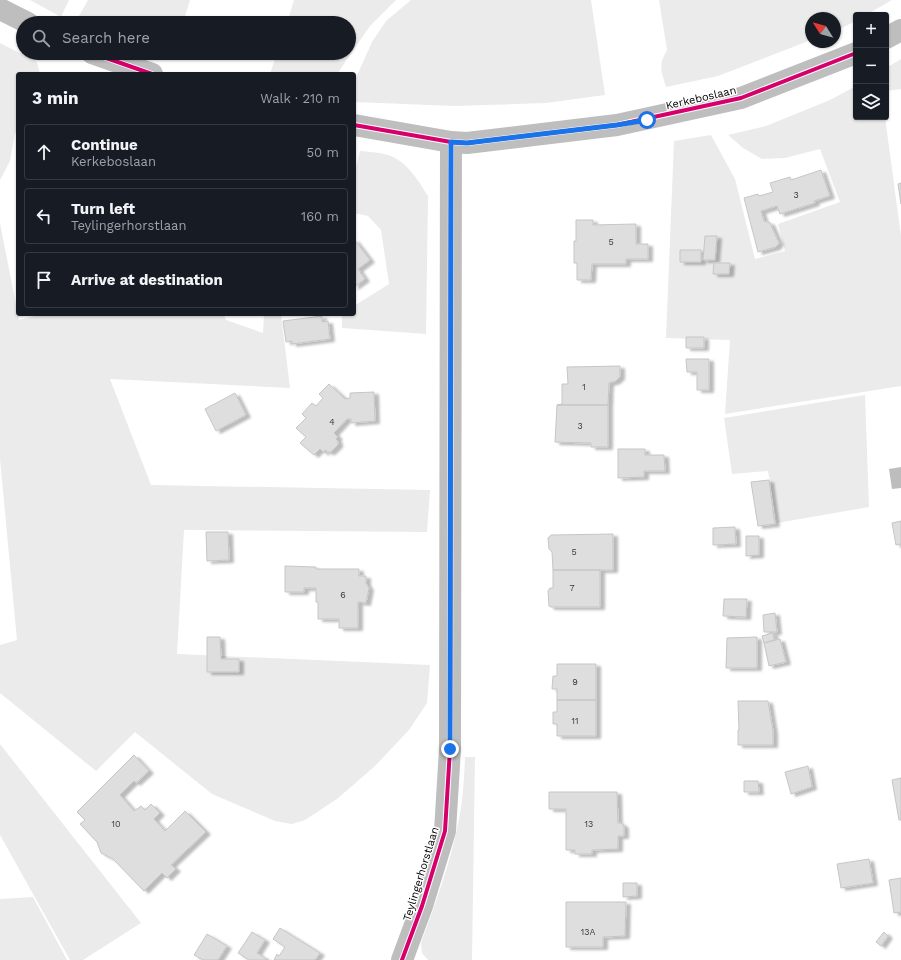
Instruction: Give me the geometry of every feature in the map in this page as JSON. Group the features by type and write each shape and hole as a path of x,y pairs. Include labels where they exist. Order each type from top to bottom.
{"street":[{"path":"0,9 16,17"},
{"path":"889,36 901,30"},
{"name":"Kerkeboslaan","path":"356,125 451,142 475,142 617,125 647,120 741,98 853,54"},
{"path":"112,60 146,72"},
{"name":"Teylingerhorstlaan","path":"402,960 422,906 446,831 450,741 451,142"}],"shaded area":[{"path":"30,0 69,0 61,16"},
{"path":"88,0 190,0 185,16 79,16"},
{"path":"294,0 396,0 370,26 356,46 356,16 289,16"},
{"path":"411,0 591,0 605,95 546,103 455,106 356,102 356,78 372,42 386,21"},
{"path":"659,0 892,0 871,12 853,12 853,22 841,28 841,12 805,12 805,42 718,76 666,87 661,64 667,50"},
{"path":"0,43 16,51 16,60 33,60 37,62 40,72 16,72 16,132 10,161 0,180"},
{"path":"901,59 901,89 889,91 889,66"},
{"path":"275,60 347,60 338,72 271,72"},
{"path":"853,88 853,120 885,120 901,236 901,386 725,414 730,340 666,338 674,141 711,135 735,179 755,259 785,251 778,224 840,202 820,149 785,158 762,159 743,148 728,135 766,126 830,100"},
{"path":"360,151 375,152 392,156 410,170 428,196 426,334 342,328 342,316 356,316 356,305 389,284 381,230 368,216 356,213 356,167"},
{"path":"0,223 16,305 16,316 18,316 19,320 35,316 225,316 226,320 263,333 264,316 281,316 290,388 110,379 151,485 430,490 427,532 184,530 177,654 430,665 427,703 409,730 375,766 337,799 305,820 292,824 275,821 212,794 135,732 96,771 0,693 0,645 17,640 0,459"},
{"path":"865,395 869,507 777,523 768,471 732,474 724,418"},
{"path":"901,467 901,488 892,489 889,469"},
{"path":"0,744 141,923 83,960 70,960 0,835"},
{"path":"465,757 475,757 472,960 428,960 422,953 421,943 442,884 455,839 460,816"},
{"path":"33,897 67,960 0,960 0,899"}],"building":[{"path":"821,170 830,196 814,201 815,203 780,214 777,206 761,211 764,221 770,223 779,243 776,247 758,252 744,198 773,192 770,183 790,177 791,180"},
{"path":"901,183 901,204 898,184"},
{"path":"576,220 593,220 593,225 636,224 636,244 648,244 648,259 626,259 626,264 592,264 591,280 577,280 577,263 574,263"},
{"path":"705,236 717,236 715,260 703,260"},
{"path":"356,242 370,260 358,269 365,279 356,286"},
{"path":"680,250 701,250 701,262 680,262"},
{"path":"714,263 730,263 729,274 713,274"},
{"path":"322,316 322,322 328,321 330,339 292,344 292,341 286,342 283,321"},
{"path":"686,337 704,337 704,348 686,348"},
{"path":"686,359 709,359 709,390 697,390 697,372 687,372"},
{"path":"620,366 620,377 616,381 609,383 608,405 557,405 562,404 562,384 568,384 567,367"},
{"path":"329,384 345,399 350,398 350,393 374,392 375,421 351,423 351,419 347,419 334,433 338,437 336,439 338,441 338,445 331,452 325,450 324,453 320,449 314,455 300,443 306,437 296,428 306,418 302,414 312,403 316,406 323,398 319,394"},
{"path":"235,393 246,415 216,431 205,409"},
{"path":"557,405 608,405 608,447 591,447 591,443 555,442"},
{"path":"618,449 645,449 645,455 664,455 665,471 644,471 644,477 618,478"},
{"path":"769,480 775,524 758,526 751,482"},
{"path":"901,521 901,544 896,545 892,523"},
{"path":"735,527 736,544 713,545 713,528"},
{"path":"206,532 228,532 229,560 207,561"},
{"path":"613,534 613,570 553,570 552,552 549,549 548,538 551,535"},
{"path":"746,536 759,536 759,555 746,556"},
{"path":"285,566 316,567 316,569 359,569 359,576 366,576 366,583 369,588 366,603 358,602 358,628 339,628 339,619 318,619 316,588 304,588 304,592 285,592"},
{"path":"553,570 600,570 600,607 549,606 548,591 550,588 553,588"},
{"path":"724,599 747,599 746,617 723,616"},
{"path":"775,613 777,632 764,632 763,615"},
{"path":"773,633 774,640 764,643 762,636"},
{"path":"207,637 220,637 221,659 239,659 239,672 207,672"},
{"path":"757,637 757,668 726,668 727,638"},
{"path":"780,639 786,662 769,666 764,643"},
{"path":"557,664 596,664 596,700 557,700 557,689 552,689 553,676 557,676"},
{"path":"557,700 596,700 596,736 557,736 557,724 553,724 553,712 557,712"},
{"path":"738,701 768,701 773,731 773,745 738,745"},
{"path":"134,755 149,771 136,783 134,781 120,795 134,811 141,806 145,810 151,804 160,813 154,819 165,831 185,811 206,832 171,865 176,869 167,878 162,873 144,891 113,859 101,853 97,842 80,824 85,820 77,812"},
{"path":"808,766 812,787 791,794 785,772"},
{"path":"901,778 901,820 899,820 892,780"},
{"path":"744,781 758,781 759,792 744,792"},
{"path":"549,792 617,792 618,823 621,823 624,826 624,836 618,836 618,849 592,850 592,854 575,854 575,850 566,850 566,809 549,809"},
{"path":"869,859 873,883 841,888 837,864"},
{"path":"901,878 901,912 894,913 889,880"},
{"path":"623,883 637,883 637,896 623,897"},
{"path":"566,902 626,902 625,936 603,937 603,947 566,947"},
{"path":"280,928 320,953 315,960 274,960 277,954 279,956 285,947 273,939"},
{"path":"252,932 265,940 257,953 268,960 249,960 238,953"},
{"path":"884,932 888,936 881,946 876,942"},
{"path":"207,934 227,946 218,960 203,960 194,955"}],"cycle path":[{"path":"356,125 451,142 467,143 617,125 741,98 853,54"},
{"path":"112,60 146,72"},
{"path":"402,960 422,906 445,831 450,749 451,142"}],"route":[{"path":"450,749 451,142 467,143 647,120"}]}
